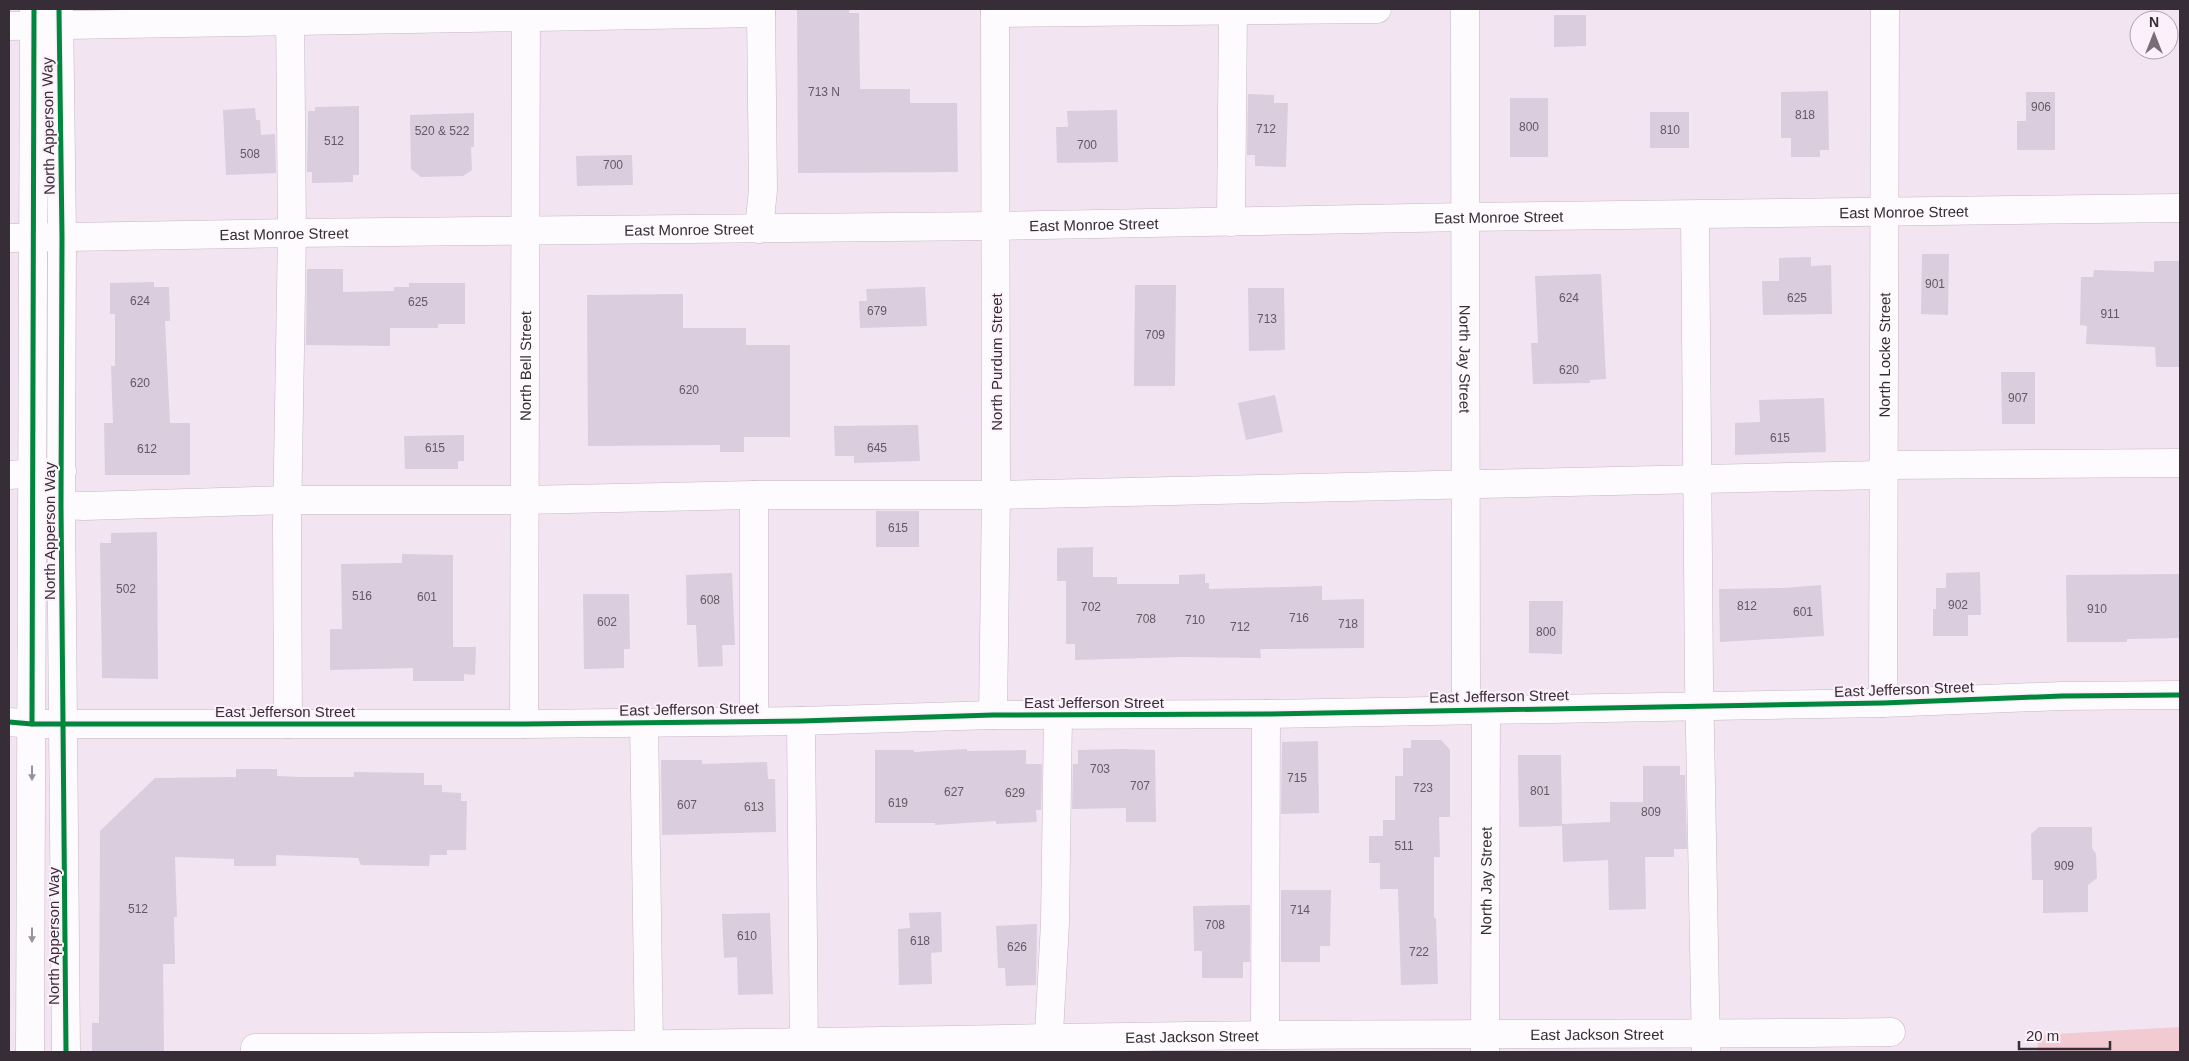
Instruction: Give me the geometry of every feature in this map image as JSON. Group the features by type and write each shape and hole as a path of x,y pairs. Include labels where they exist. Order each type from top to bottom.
{"street":[{"path":"995,11 1377,9"},
{"name":"North Jay Street","path":"1465,9 1465,485 1476,709 1486,1043"},
{"name":"North Locke Street","path":"1883,703 1885,9"},
{"path":"1230,222 1233,10"},
{"path":"39,19 761,11 763,190 759,229"},
{"name":"North Purdum Street","path":"993,715 996,495 995,11"},
{"name":"North Bell Street","path":"524,724 526,13"},
{"path":"288,724 286,524 288,500 292,233 290,15"},
{"name":"North Apperson Way","path":"39,19 62,237 61,505 66,1052"},
{"name":"North Apperson Way","path":"30,1052 20,723 33,504 20,473 21,237 39,19"},
{"name":"East Monroe Street","path":"21,237 995,226 1466,217 2180,208"},
{"path":"1695,215 1700,706 1706,1043"},
{"path":"33,504 288,500 524,500 754,495 996,495 1697,479 1883,470 2180,464"},
{"path":"20,473 62,471"},
{"path":"754,495 754,721"},
{"name":"East Jefferson Street","path":"20,723 524,724 801,721 993,715 1266,714 1883,703 2062,696 2180,695"},
{"path":"1265,1035 1266,714"},
{"path":"1048,1046 1055,923 1058,715"},
{"path":"801,721 804,1048"},
{"path":"644,723 648,1046"},
{"name":"East Jackson Street","path":"255,1052 255,1048 428,1050 648,1046 804,1048 1048,1046 1265,1035 1486,1043 1706,1043 1892,1032"}],"shaded area":[{"path":"2180,1027 2180,1052 2038,1052 2037,1035"}],"building":[{"path":"797,9 849,9 849,13 859,13 860,89 910,89 910,103 957,103 958,172 798,173"},
{"path":"1554,15 1586,15 1586,46 1554,47"},
{"path":"1828,91 1829,150 1820,150 1820,157 1791,157 1791,138 1781,138 1781,92"},
{"path":"2026,92 2055,92 2055,150 2017,150 2017,121 2026,121"},
{"path":"1248,94 1274,95 1274,103 1288,103 1286,167 1255,166 1255,155 1247,155"},
{"path":"1510,98 1548,98 1548,157 1510,157"},
{"path":"359,106 359,175 353,175 353,182 312,183 312,172 307,172 308,111 315,111 315,107"},
{"path":"255,108 256,120 260,120 261,135 275,134 276,173 226,175 223,110"},
{"path":"1117,110 1118,162 1057,163 1056,127 1068,127 1067,111"},
{"path":"1650,112 1689,112 1689,148 1650,148"},
{"path":"474,113 474,147 471,147 472,170 463,176 421,177 411,169 410,115"},
{"path":"632,155 633,185 577,186 576,156"},
{"path":"1922,254 1949,254 1948,315 1921,314"},
{"path":"1811,257 1811,266 1831,265 1832,314 1763,315 1762,281 1779,281 1779,258"},
{"path":"2154,261 2180,261 2180,367 2156,367 2155,347 2086,344 2087,326 2080,325 2081,277 2093,277 2094,270 2154,272"},
{"path":"307,269 343,269 343,292 394,291 394,287 409,287 409,283 465,283 465,324 438,324 438,328 390,328 390,346 306,345"},
{"path":"1601,274 1606,379 1590,380 1590,383 1533,384 1531,343 1538,343 1535,276"},
{"path":"154,282 154,287 169,287 170,321 165,321 170,423 190,423 190,475 105,475 104,423 113,423 111,366 115,366 115,314 110,314 110,283"},
{"path":"1135,285 1176,285 1175,386 1134,386"},
{"path":"925,287 927,326 860,328 859,301 867,301 866,289"},
{"path":"1248,288 1284,288 1285,350 1249,351"},
{"path":"683,294 683,328 746,328 746,345 790,345 790,437 744,437 744,452 720,452 720,445 588,446 587,295"},
{"path":"2001,372 2035,372 2035,424 2002,424"},
{"path":"1275,395 1283,432 1246,440 1238,403"},
{"path":"1824,398 1826,452 1735,455 1735,423 1760,422 1759,400"},
{"path":"918,425 920,461 854,463 854,456 835,456 834,426"},
{"path":"464,435 464,461 458,461 458,469 405,469 404,436"},
{"path":"876,511 919,511 919,547 876,547"},
{"path":"157,532 158,679 102,678 100,543 111,543 111,533"},
{"path":"1093,547 1093,577 1117,577 1117,584 1179,584 1179,575 1205,574 1205,583 1209,583 1209,589 1322,586 1322,600 1364,599 1364,648 1260,649 1261,658 1181,657 1075,660 1075,644 1066,644 1066,581 1057,581 1057,548"},
{"path":"402,554 453,555 453,647 476,647 475,675 464,674 464,681 413,681 413,668 330,670 330,629 342,629 341,564 402,563"},
{"path":"1980,572 1981,615 1968,615 1968,636 1933,636 1933,609 1936,609 1936,588 1946,588 1946,573"},
{"path":"732,573 735,645 722,645 723,666 698,667 696,625 687,625 686,575"},
{"path":"2180,574 2180,638 2127,639 2127,642 2067,642 2066,575"},
{"path":"1821,585 1824,636 1720,642 1719,589 1783,588"},
{"path":"583,594 629,594 630,649 624,649 624,668 584,669"},
{"path":"1529,601 1563,601 1562,654 1529,653"},
{"path":"1411,740 1441,740 1450,750 1450,817 1439,817 1440,857 1434,857 1434,918 1436,918 1438,984 1401,985 1398,889 1380,889 1380,863 1369,863 1369,836 1383,836 1383,820 1395,820 1395,776 1403,776 1403,748 1411,748"},
{"path":"1318,741 1319,813 1281,814 1282,742"},
{"path":"967,749 967,751 1026,750 1026,764 1042,764 1041,810 1036,810 1037,822 996,824 996,821 935,825 935,823 875,823 875,750 914,750 914,752"},
{"path":"1078,750 1155,750 1156,822 1126,822 1126,808 1072,809 1073,764 1078,764"},
{"path":"1518,755 1561,755 1562,826 1519,827"},
{"path":"661,760 702,760 702,764 767,762 768,779 775,779 776,832 662,835"},
{"path":"1643,766 1680,766 1680,775 1685,775 1687,849 1674,849 1674,857 1645,857 1646,909 1609,910 1608,860 1563,862 1562,824 1610,822 1610,802 1643,802"},
{"path":"236,769 277,769 277,776 300,777 354,777 354,772 424,773 424,785 442,785 442,792 461,793 461,801 467,801 466,850 447,850 447,855 430,855 429,866 361,865 358,858 276,855 276,866 234,866 234,859 175,857 177,917 174,917 175,964 163,964 164,1052 92,1052 92,1023 99,1023 100,831 155,778 236,777"},
{"path":"2039,827 2092,827 2092,848 2096,854 2097,878 2088,885 2088,912 2043,913 2043,880 2032,880 2031,834"},
{"path":"1281,890 1331,890 1330,946 1320,946 1320,962 1281,962"},
{"path":"1250,905 1250,962 1243,962 1243,978 1202,978 1202,951 1194,951 1193,906"},
{"path":"941,912 942,952 931,953 932,984 899,985 898,929 910,928 909,913"},
{"path":"770,913 773,994 738,995 737,957 724,958 722,914"},
{"path":"1037,924 1036,985 1006,986 1005,968 998,968 996,926"}],"cycle path":[{"path":"32,724 34,9"},
{"path":"59,9 66,1052"},
{"path":"9,722 32,724 524,724 801,721 993,715 1266,714 1883,703 2062,696 2180,695"}]}
